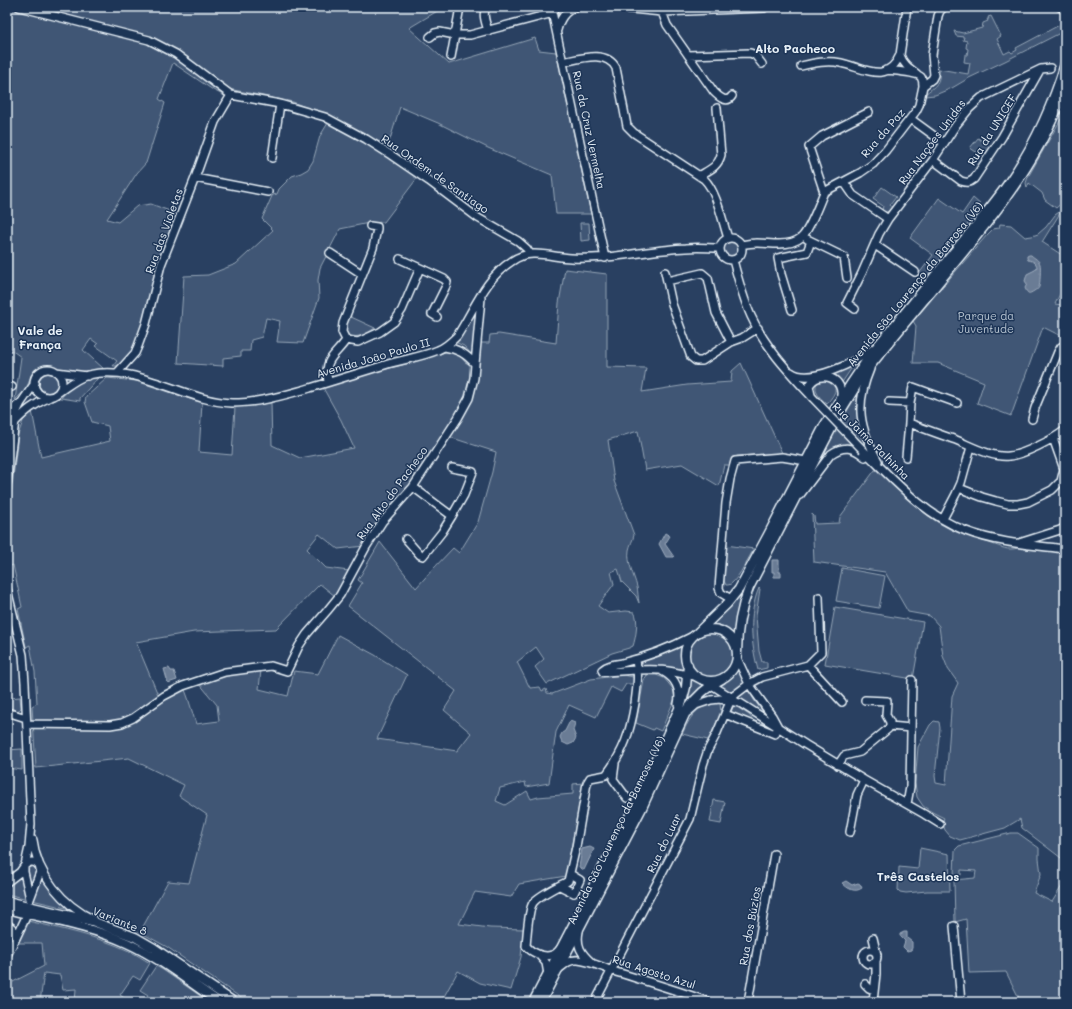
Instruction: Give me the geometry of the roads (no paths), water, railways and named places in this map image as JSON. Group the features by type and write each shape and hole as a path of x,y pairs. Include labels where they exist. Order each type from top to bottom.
{"main road":[{"name":"Avenida São Lourenço da Barrosa (V6)","path":"541,1002 641,810 679,717 687,675 688,665 685,656 688,643 731,600 739,589 824,426 862,367 989,210 1008,184 1035,138 1058,88 1065,64"},
{"name":"Avenida São Lourenço da Barrosa (V6)","path":"533,1002 679,717 708,682 722,679 730,674 736,662 738,624 749,588 839,414 871,364 994,215 1017,183 1049,127 1065,88"},
{"path":"695,635 705,630 719,630 733,640 737,649 737,655"},
{"path":"688,665 696,676 708,682"},
{"name":"Variante 8","path":"7,901 92,921 135,937 154,948 234,1002"},
{"name":"Variante 8","path":"7,909 82,927 127,943 151,956 219,1002"}],"street":[{"path":"19,7 149,40 176,54 231,95"},
{"path":"451,57 460,7"},
{"path":"486,7 484,15 488,31"},
{"path":"557,32 562,16 567,11 575,7"},
{"path":"611,7 644,9 662,12 732,8 764,8"},
{"path":"886,70 897,61 900,54 907,7"},
{"name":"Rua da Paz","path":"824,192 860,173 873,164 911,119 919,105 923,86 932,79 934,75 932,55 938,16 944,7"},
{"path":"1060,7 1065,10"},
{"path":"430,37 435,33 440,32 455,35 470,35 488,31 553,9 562,12 567,11"},
{"name":"Rua da Cruz Vermelha","path":"553,9 605,258"},
{"path":"662,12 666,25 714,92 720,98 727,100 732,96"},
{"path":"688,55 750,53 755,55 762,64"},
{"path":"900,54 902,61 922,79 923,86"},
{"path":"563,62 594,56 605,58 614,64 629,130 708,182 714,192 728,238"},
{"path":"801,66 816,62 841,63 866,71 878,72 886,70 919,76"},
{"name":"Rua Nações Unidas","path":"855,309 847,303 879,234 888,219 933,160 968,109 981,98 1041,69 1050,68"},
{"name":"Rua da UNICEF","path":"933,160 961,181 966,183 970,182 1002,137 1041,69"},
{"name":"Rua Ordem de Santiago","path":"231,95 280,104 325,117 366,139 391,155 429,181 478,218 518,241 530,254"},
{"name":"Rua das Violetas","path":"117,373 135,353 138,346 146,324 161,264 195,178 215,122 231,95"},
{"path":"272,158 280,104"},
{"path":"699,176 715,166 720,159 721,155 717,108"},
{"path":"741,245 757,243 788,243 802,237 808,228 824,192 809,147 822,136 869,112"},
{"path":"911,119 944,143"},
{"path":"195,178 268,192"},
{"path":"844,182 853,195 888,219"},
{"path":"346,340 342,332 343,323 373,248 377,229 377,227 370,226"},
{"path":"802,237 844,257 846,278"},
{"path":"728,238 737,239 741,245 741,254 738,258 733,260 722,257 720,253 719,248 722,241 728,238"},
{"path":"792,310 781,274 778,258 807,252 811,241"},
{"path":"875,245 914,272"},
{"name":"Avenida João Paulo II","path":"87,376 102,373 117,373 155,382 206,399 232,403 256,402 279,397 394,362 436,351 445,347 457,336 490,281 501,268 513,259 540,253 570,258 605,258 686,248 719,248"},
{"path":"330,254 362,274"},
{"path":"400,259 444,279 447,282 432,314 437,317"},
{"name":"Rua Jaime Palhinha","path":"733,260 743,296 752,317 766,342 784,366 863,450 920,504 943,520 980,536 1017,543 1065,549"},
{"path":"346,340 358,342 380,332 394,322 402,310 420,268"},
{"path":"665,272 672,304 691,357 696,361 702,361 758,328"},
{"path":"667,281 702,273 708,278 716,313 732,342"},
{"name":"Rua Alto do Pacheco","path":"27,721 110,725 122,723 133,718 164,696 183,686 205,678 225,672 270,666 287,671 299,646 307,634 340,595 366,547 382,522 412,488 458,418 469,398 474,378 481,296"},
{"path":"784,366 798,376 822,373 836,369 859,359 885,338"},
{"path":"328,382 327,371 329,361 342,347 346,340"},
{"path":"1032,419 1034,408 1058,352 1061,347 1065,345"},
{"path":"445,347 461,351 475,364"},
{"path":"871,364 861,396 861,418 867,441 883,470"},
{"path":"7,482 16,412 38,375 42,371 51,370 87,376"},
{"path":"56,372 62,381 62,387 59,392"},
{"path":"14,422 35,404 52,397 71,383 87,376"},
{"path":"812,397 809,390 811,382 815,379 827,377 832,378 840,386 841,395 839,403"},
{"path":"35,382 36,388 41,395 52,397"},
{"path":"906,457 910,403 913,387 957,403"},
{"path":"889,402 910,403"},
{"path":"7,412 12,410 20,403"},
{"path":"7,418 14,422"},
{"path":"909,423 971,447 1002,456 1016,455 1053,438 1065,430"},
{"path":"959,488 982,497 1008,504 1028,502 1052,490 1062,478 1064,469 1053,438"},
{"path":"943,520 959,488 971,447"},
{"path":"790,508 826,460 837,450 844,448 859,452 872,464 883,470"},
{"path":"731,600 721,593 719,588 726,503 735,461 782,457 806,461"},
{"path":"406,539 420,555 423,556 442,532 464,495 473,472 452,468"},
{"path":"412,488 423,494 452,516"},
{"path":"1017,543 1060,530 1065,527"},
{"path":"7,588 23,655 31,824 34,848 40,867 54,890 68,903 91,918 113,928"},
{"path":"679,717 702,702 731,699 749,684 762,677 808,665 821,652 819,597"},
{"path":"695,635 656,653 636,660 609,665 602,668 602,670 603,672 659,670 696,676"},
{"path":"737,655 749,684 778,727"},
{"path":"606,775 615,763 624,745 631,725 638,681 636,660"},
{"path":"808,665 842,702"},
{"path":"659,670 668,674 679,691 679,717"},
{"path":"907,804 910,787 912,680"},
{"path":"708,682 731,699 740,703 838,765 940,824"},
{"name":"Rua do Luar","path":"595,1002 690,819 708,750 731,699"},
{"path":"838,765 844,756 860,752 885,732 890,726 890,722 886,715 887,701 865,700"},
{"path":"7,712 27,721"},
{"path":"725,714 775,734 778,727"},
{"path":"890,726 911,728"},
{"path":"613,779 615,763"},
{"path":"561,949 550,956 539,955 529,950 526,946 529,913 532,903 568,881 576,847 588,780 590,778 606,775 613,779 627,798"},
{"path":"850,832 857,795 864,780"},
{"path":"7,882 15,876 25,866 28,863 36,863 40,867 40,872 30,899 24,870 25,866 29,847 31,824"},
{"name":"Rua dos Búzios","path":"748,1002 774,854"},
{"path":"560,886 574,893 580,880 570,874"},
{"path":"7,955 25,919 18,926 8,925"},
{"path":"8,925 13,928 15,932 15,940"},
{"path":"954,926 961,1002"},
{"name":"Rua Agosto Azul","path":"580,927 578,937 582,954 593,963"},
{"path":"873,938 877,958 873,1002"},
{"path":"866,947 874,951 877,958 871,964 865,962 863,956 866,947"},
{"path":"539,955 546,963 548,974"},
{"name":"Rua Agosto Azul","path":"558,970 568,962 579,960 593,963 709,1002"},
{"path":"865,984 874,990"}],"district":[{"name":"Alto Pacheco","path":"795,49"},
{"name":"Vale de França","path":"40,338"},
{"name":"Três Castelos","path":"918,877"}],"park label":[{"name":"Parque da Juventude","path":"986,322"}]}
